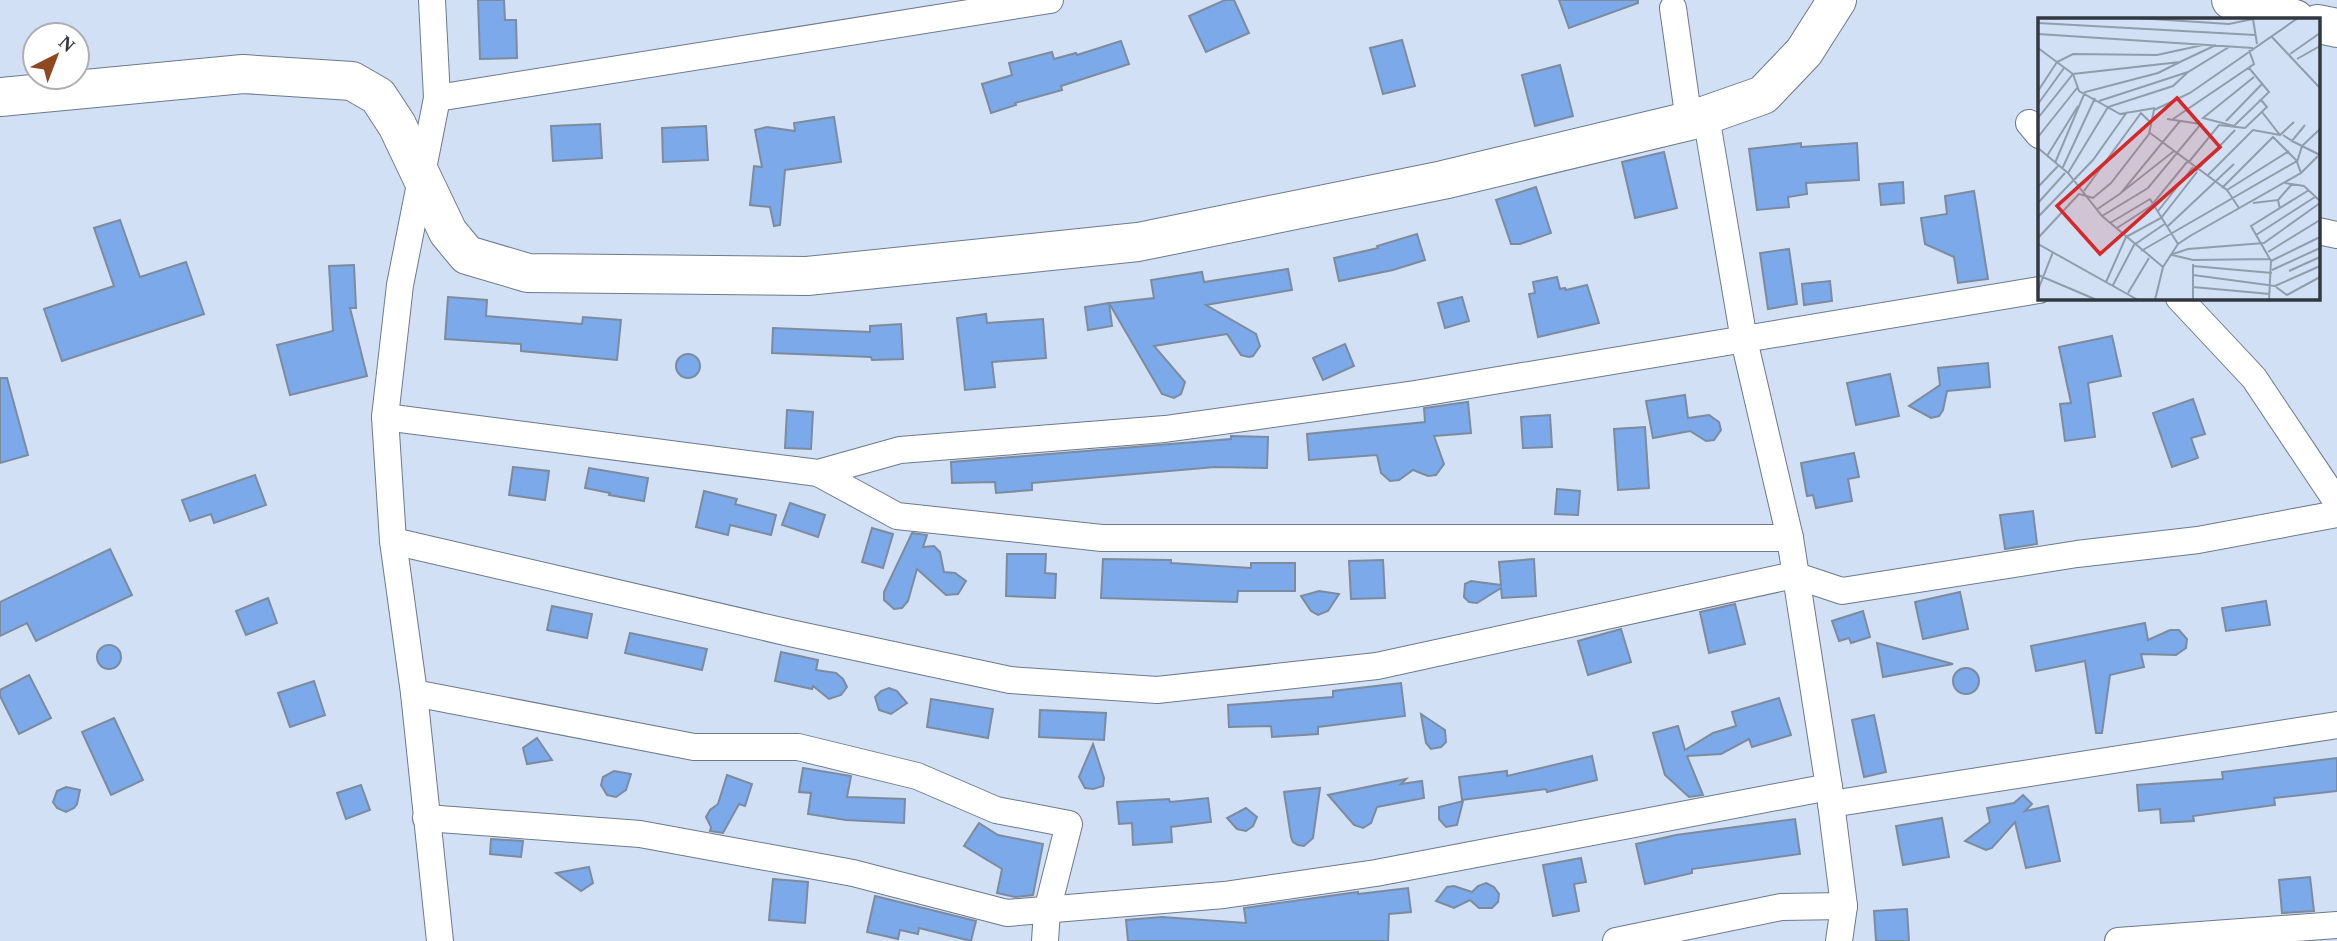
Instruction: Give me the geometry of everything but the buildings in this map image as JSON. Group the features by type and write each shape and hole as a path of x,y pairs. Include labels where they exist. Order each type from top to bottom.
{"street":[{"path":"432,0 437,98 400,285 385,417 393,541 414,692 440,941"},
{"path":"437,98 1050,0"},
{"path":"1804,52 1820,0"},
{"path":"0,97 243,74 352,81 378,96 397,125 448,232 467,255 528,273 807,276 1138,242 1443,180 1698,118 1763,95 1804,52 1837,0"},
{"path":"2231,0 2258,11 2290,18"},
{"path":"1673,8 1744,340 1790,538 1830,796 1844,906 1839,941"},
{"path":"818,473 900,450 1165,429 1415,394 2038,290"},
{"path":"2180,299 2254,378 2337,502"},
{"path":"385,417 818,473 897,516 1102,538 1790,538"},
{"path":"393,541 790,633 1010,680 1157,690 1377,666 1794,575 1842,591 2077,554 2198,540 2337,514"},
{"path":"414,692 694,747 798,747 917,776 996,810 1069,824 1047,911 1045,941"},
{"path":"426,818 640,834 853,873 1007,913 1224,895 1376,873 1830,796 2337,725"},
{"path":"1616,941 1781,907 1844,906"},
{"path":"2118,941 2337,925"}]}
